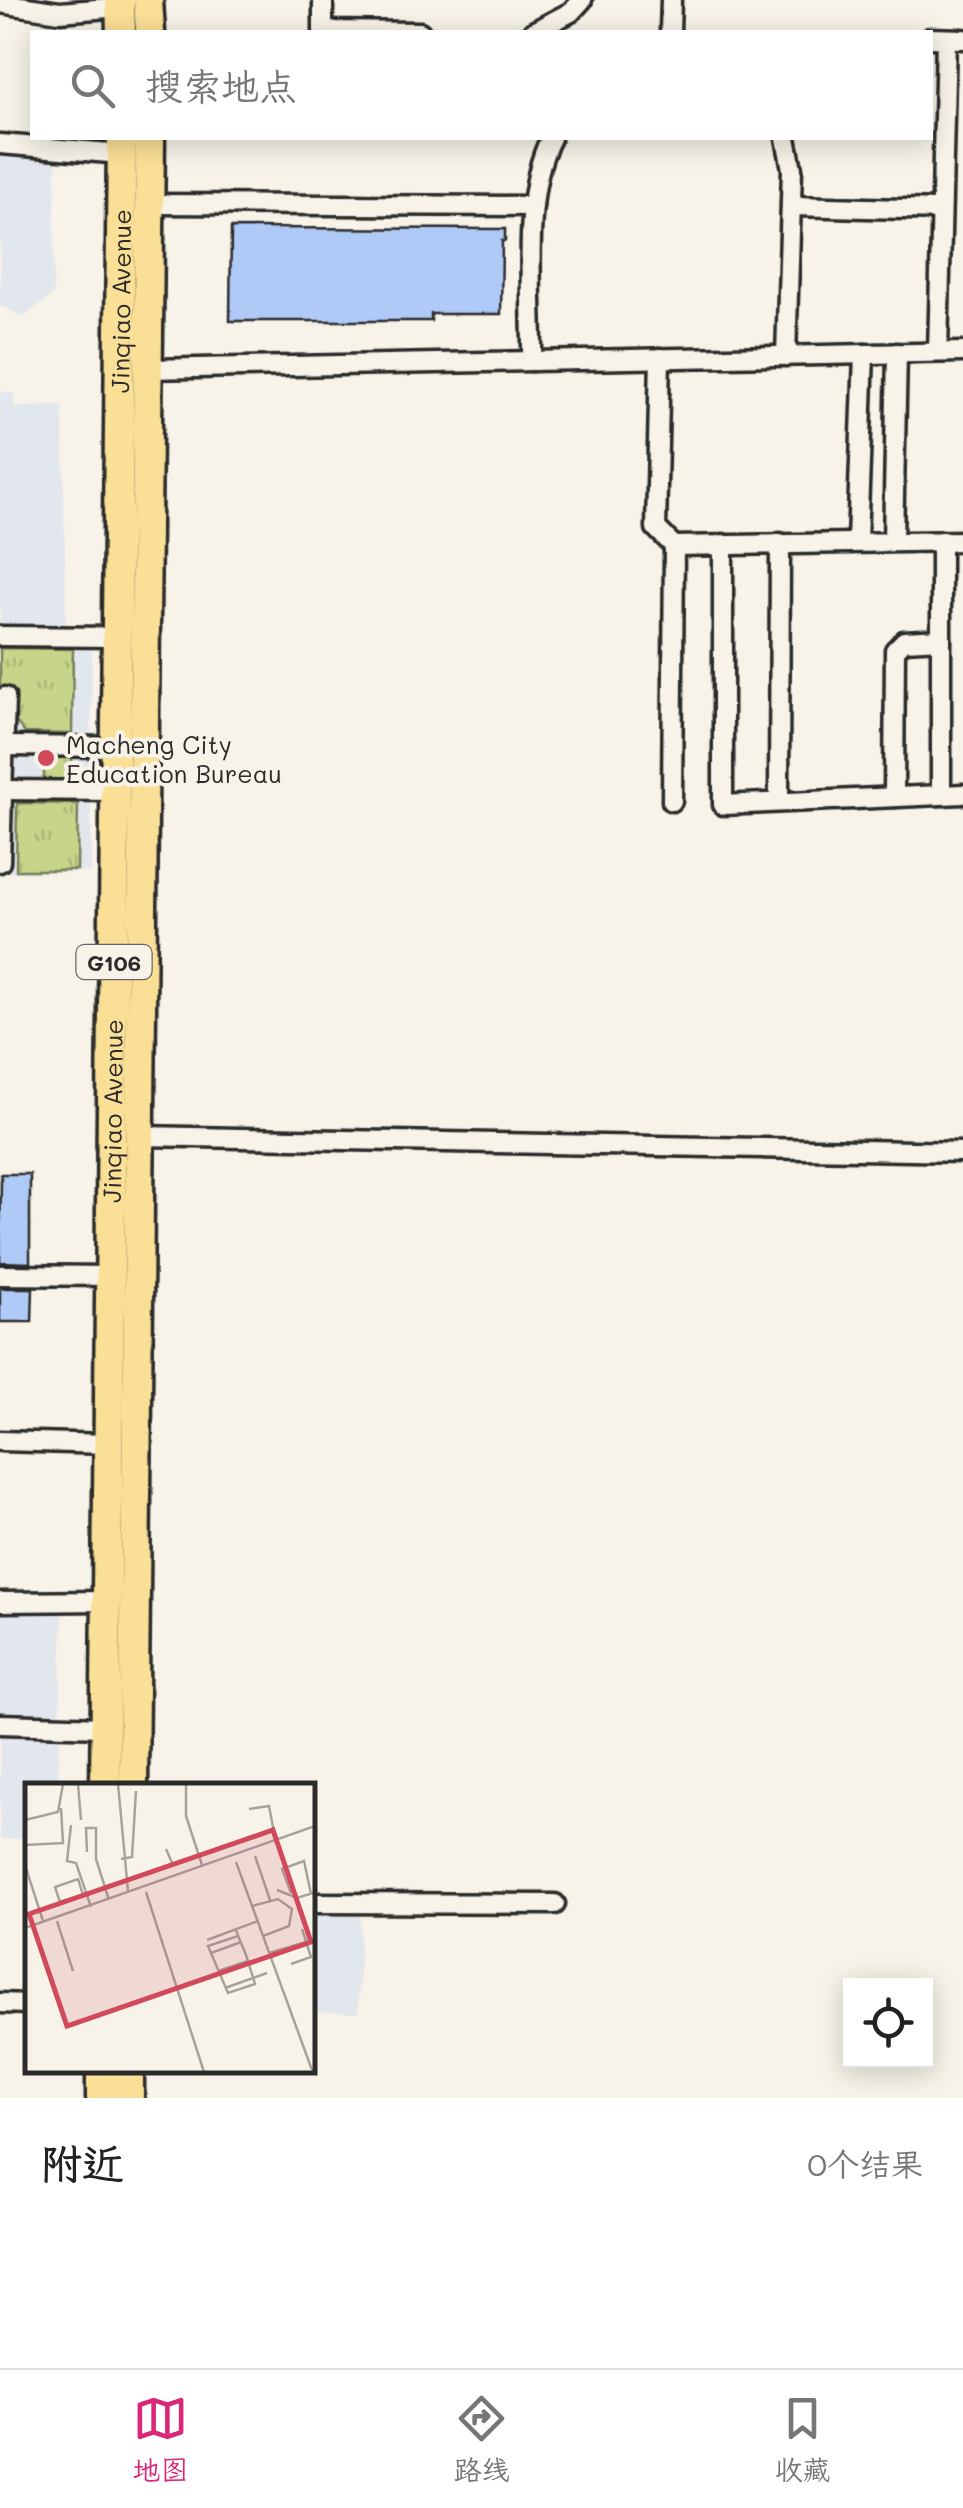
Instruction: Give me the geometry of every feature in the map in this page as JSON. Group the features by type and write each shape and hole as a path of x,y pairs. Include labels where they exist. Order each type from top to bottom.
{"highway":[{"path":"148,0 150,30"},
{"name":"Jinqiao Avenue","path":"133,1783 150,140"},
{"name":"Jinqiao Avenue","path":"105,1783 122,146"},
{"path":"100,2098 101,2073"}],"street":[{"path":"322,30 323,0"},
{"path":"536,30 570,12 582,0"},
{"path":"670,30 671,0"},
{"path":"0,4 60,12 120,13"},
{"path":"938,352 946,39"},
{"path":"532,361 533,206 541,160 550,140"},
{"path":"786,140 792,168 792,206 786,356"},
{"path":"0,144 122,146"},
{"path":"150,204 533,206"},
{"path":"792,206 942,210"},
{"path":"148,369 963,352"},
{"path":"893,541 898,353"},
{"path":"857,541 864,354"},
{"path":"660,358 656,528 674,546 672,801"},
{"path":"941,541 942,795"},
{"path":"674,546 963,542"},
{"path":"779,802 780,543"},
{"path":"723,544 723,805 963,794"},
{"path":"0,636 118,637"},
{"path":"894,797 895,650 904,641 941,639"},
{"path":"0,862 5,697"},
{"path":"4,746 117,747"},
{"path":"4,790 116,791"},
{"path":"141,1136 963,1152"},
{"path":"0,1275 111,1276"},
{"path":"0,1441 109,1444"},
{"path":"0,1602 107,1601"},
{"path":"0,1724 106,1727"},
{"path":"315,1903 555,1904"}],"shaded area":[{"path":"0,133 30,136 30,140 57,140 53,294 24,317 0,306"},
{"path":"0,391 14,394 14,407 63,406 66,628 0,627"},
{"name":"Macheng City Education Bureau","path":"0,643 92,643 91,872 0,872"},
{"path":"0,1610 63,1612 58,1783 25,1783 25,1839 0,1839"},
{"path":"315,1895 361,1896 358,2013 315,2012"}],"green space":[{"path":"0,648 73,649 72,734 25,733 16,722 16,692 0,691"},
{"path":"44,755 72,755 72,783 44,783"},
{"path":"17,803 78,804 77,870 16,870"}],"building":[{"path":"231,228 505,229 501,314 431,314 431,321 230,321"},
{"path":"1,1174 30,1174 30,1263 0,1262"},
{"path":"0,1288 33,1288 32,1322 0,1322"}],"place":[{"name":"Macheng City Education Bureau","path":"46,758"}]}
